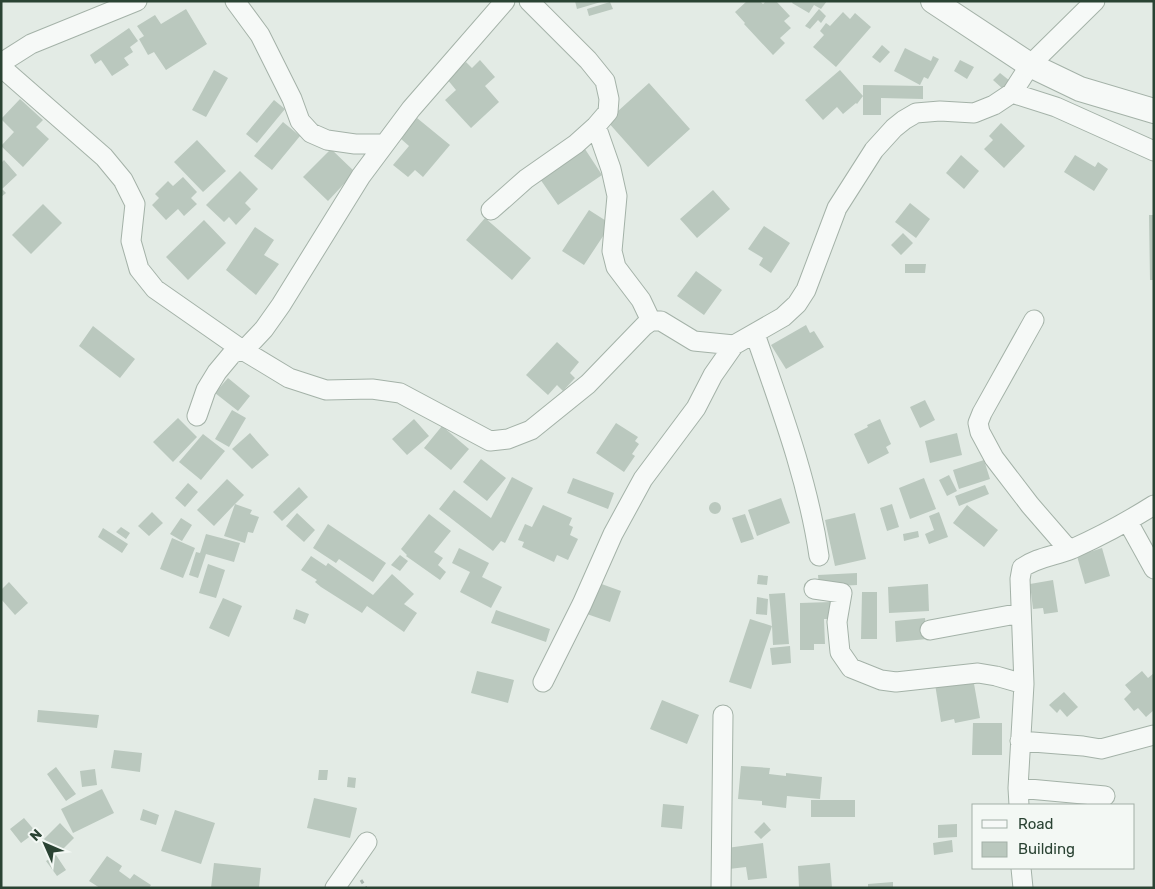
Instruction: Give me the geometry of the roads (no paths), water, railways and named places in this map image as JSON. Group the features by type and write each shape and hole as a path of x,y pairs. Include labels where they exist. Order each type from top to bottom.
{"street":[{"path":"1,63 31,44 137,1"},
{"path":"235,1 260,35 292,99 300,121 311,133 327,140 355,144 385,144"},
{"path":"197,416 206,390 217,372 232,354 249,345 264,329 281,305 361,176 411,109 505,1"},
{"path":"491,210 526,179 576,144 608,112 609,98 604,81 588,60 529,1"},
{"path":"933,1 1030,65 1080,89 1154,110"},
{"path":"543,682 582,604 613,534 643,479 696,408 713,375 734,345 783,318 797,304 806,290 837,208 874,150 894,128 916,113 940,111 974,113 994,105 1012,93 1030,65 1095,1"},
{"path":"1,67 104,157 123,180 135,204 131,240 139,270 156,289 241,349 290,378 326,390 372,389 400,393 490,441 508,439 531,430 588,384 651,321 661,321 694,341 734,345"},
{"path":"1012,93 1056,106 1154,151"},
{"path":"596,126 618,196 612,250 616,267 641,300 651,321"},
{"path":"1034,320 978,423 980,432 1003,470 1069,550"},
{"path":"755,334 787,428 814,525 819,556"},
{"path":"1104,796 1018,796 1024,684 1020,579 1022,568 1032,560 1069,550 1128,522 1154,505"},
{"path":"1128,522 1154,569"},
{"path":"814,589 842,593 837,622 840,652 851,668 881,680 896,682 978,673 1024,684"},
{"path":"930,630 1021,613"},
{"path":"721,888 723,715"},
{"path":"1020,741 1101,749 1154,735"},
{"path":"335,888 367,842"},
{"path":"1022,869 1023,888"}]}
